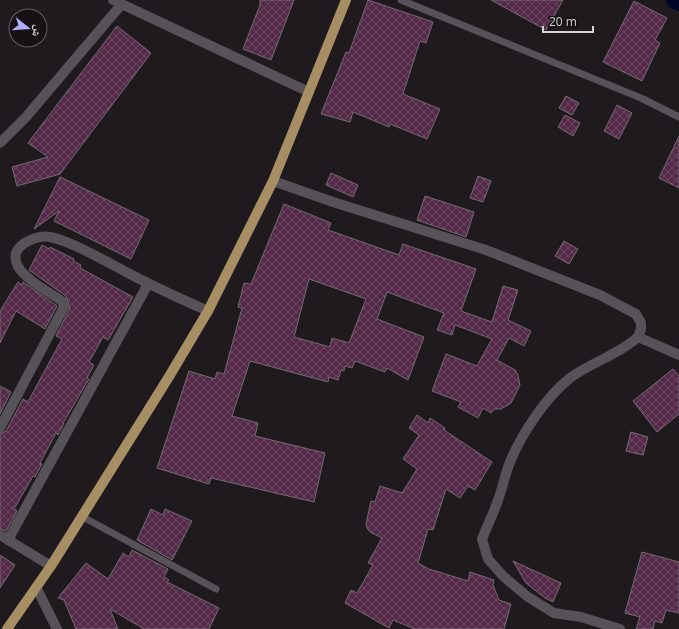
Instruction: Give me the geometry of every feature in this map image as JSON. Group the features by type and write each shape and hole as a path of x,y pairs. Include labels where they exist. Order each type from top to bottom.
{"main road":[{"path":"7,629 51,566 208,311 273,181 346,0"}],"street":[{"path":"0,143 26,117 117,2 309,92"},
{"path":"273,181 333,202 486,250 600,295 636,314 641,329 638,337 625,349 594,362 569,379 547,400 529,426 510,461 498,500 482,539 488,559 504,577 528,597 554,612 581,617 620,629"},
{"path":"0,428 64,307 62,301 22,273 16,260 16,253 21,245 33,239 49,236 93,255 148,284 208,311"},
{"path":"51,566 4,538 148,284"},
{"path":"638,337 679,356"},
{"path":"36,587 57,629"}],"lane":[{"path":"401,0 641,98 679,118"},
{"path":"81,516 216,589"}],"building":[{"path":"260,0 294,0 271,60 243,49 260,5"},
{"path":"368,0 433,22 426,43 420,41 403,94 440,109 427,139 390,124 389,127 353,112 350,122 321,114 346,52 349,53"},
{"path":"491,0 563,0 546,30"},
{"path":"634,1 667,18 655,40 660,43 642,81 603,62"},
{"path":"117,26 151,53 60,174 17,186 12,167 48,157 28,143"},
{"path":"566,96 579,103 572,115 559,108"},
{"path":"617,105 632,113 619,139 604,131"},
{"path":"565,115 580,123 573,136 558,127"},
{"path":"679,136 679,188 659,178"},
{"path":"331,173 358,185 353,197 326,185"},
{"path":"478,176 491,181 483,202 470,198"},
{"path":"60,177 149,220 131,259 54,221 59,211 34,229"},
{"path":"425,196 474,212 466,237 417,220"},
{"path":"284,204 331,223 328,230 399,255 403,244 476,269 461,311 492,322 503,286 518,290 508,320 531,331 524,346 509,338 497,360 515,370 518,375 520,385 511,403 501,409 494,409 491,413 483,408 478,418 458,407 461,402 432,391 446,354 477,366 492,339 455,325 452,335 437,330 444,313 387,292 377,319 424,337 408,380 387,368 385,372 355,361 352,368 345,366 344,371 341,370 338,380 329,377 328,382 250,361 232,416 258,423 255,436 325,453 314,502 211,478 209,484 157,468 189,371 215,379 217,372 224,374 242,308 238,307 244,283 251,284","holes":["309,279 366,299 349,343 332,338 330,347 294,337"]},
{"path":"564,241 578,249 569,264 555,256"},
{"path":"42,245 49,249 50,247 74,259 73,261 81,265 80,268 133,297 108,340 103,337 89,362 94,365 87,378 89,379 63,423 58,435 56,433 40,463 42,464 35,477 33,476 14,509 17,511 6,531 0,529 0,434 6,431 23,399 28,402 62,339 56,336 70,308 66,296 29,270"},
{"path":"18,282 22,285 23,282 57,306 45,329 16,311 0,343 0,311"},
{"path":"673,369 679,376 679,414 657,432 633,401"},
{"path":"0,386 11,392 0,414"},
{"path":"417,415 428,423 430,418 445,428 444,430 492,462 475,490 468,486 460,498 446,489 433,530 428,529 418,563 429,569 468,581 470,572 494,580 493,585 499,600 511,604 504,629 415,629 393,620 389,628 345,603 351,590 357,593 373,565 368,563 382,538 370,532 367,528 366,524 371,501 375,502 380,486 402,493 417,469 403,459 419,435 409,428"},
{"path":"631,432 648,437 643,455 626,451"},
{"path":"151,509 163,515 165,509 192,521 172,560 137,540"},
{"path":"132,550 168,569 164,577 169,580 167,582 219,608 209,629 144,629 110,609 118,629 76,629 64,600 58,598 86,563 108,579 123,553 129,557"},
{"path":"642,552 679,562 679,613 666,610 662,623 655,621 653,629 636,629 640,617 625,613"},
{"path":"0,555 15,565 0,588"},
{"path":"513,561 561,583 553,602 545,598 526,583"}],"waterway":[{"path":"675,0 679,2"}]}
